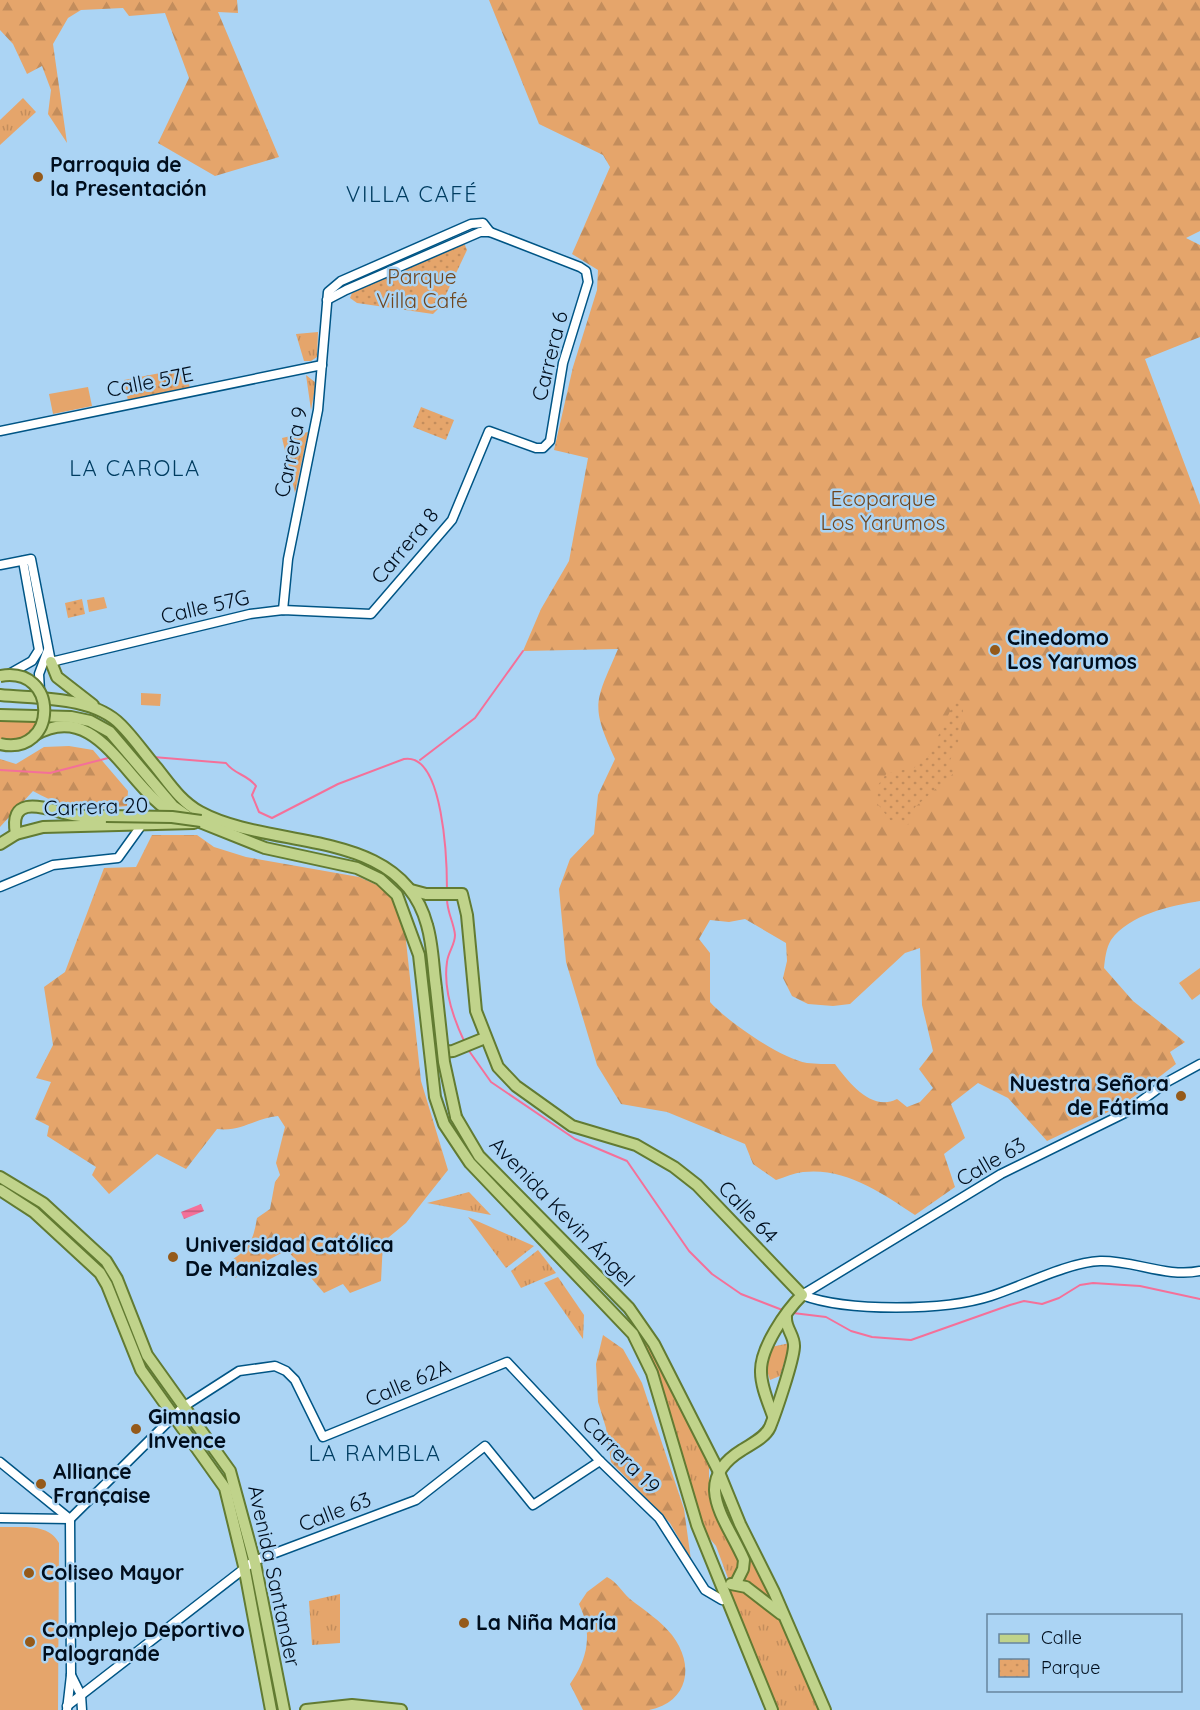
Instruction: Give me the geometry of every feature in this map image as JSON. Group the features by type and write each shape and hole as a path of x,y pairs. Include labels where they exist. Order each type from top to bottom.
{"main road":[{"path":"47,662 57,677 104,712"},
{"path":"4,675 32,682 40,691 45,714 35,735"},
{"name":"Avenida Kevin Ángel","path":"0,695 72,703 104,712 120,724 156,776 173,806 198,821 265,848 357,868 380,879 397,895 419,955 435,1097 444,1124 470,1163 633,1334 652,1373 698,1525 772,1710"},
{"name":"Avenida Kevin Ángel","path":"0,715 71,717 90,721 110,732 187,803 209,816 280,837 351,851 385,866 411,890 421,908 431,945 444,1062 456,1117 479,1156 629,1308 645,1330 718,1470 740,1524 825,1710"},
{"path":"0,744 14,746 48,728 58,726 88,733 112,750 142,789 169,812 257,838 331,847"},
{"path":"141,825 148,806 142,789"},
{"path":"16,834 14,825 19,813 29,806 37,805 77,816 172,817 198,821"},
{"path":"19,813 25,825 38,827"},
{"name":"Carrera 20","path":"0,844 16,834 38,827 141,825 198,821"},
{"name":"Calle 64","path":"411,890 428,894 462,894 465,903 481,1040 498,1067 516,1086 563,1119 594,1134 636,1145 654,1153 697,1185 801,1295"},
{"path":"421,908 428,894"},
{"path":"424,1002 435,1044 447,1052"},
{"path":"432,1072 447,1052 481,1040"},
{"name":"Avenida Santander","path":"0,1177 43,1203 106,1261 117,1279 147,1355 230,1471 254,1561 284,1710"},
{"name":"Avenida Santander","path":"0,1190 34,1212 100,1273 114,1300 134,1357 156,1395 174,1416 225,1488 244,1569 271,1710"},
{"path":"772,1416 761,1380 761,1365 766,1348 801,1295"},
{"path":"736,1583 743,1569 744,1560 714,1497 713,1483 718,1470 732,1456 766,1433 794,1350 793,1338 786,1325 786,1316"},
{"path":"766,1348 781,1340 793,1338"},
{"path":"761,1380 772,1385 784,1381"},
{"path":"722,1587 736,1583 757,1594 783,1616"},
{"path":"308,1710 352,1705 387,1706 401,1710"}],"street":[{"name":"Carrera 6","path":"334,290 471,224 483,223 490,232 558,257 586,272 588,282 563,363 550,441 543,448 489,431"},
{"name":"Carrera 9","path":"283,610 288,559 309,462 322,369 328,292 334,290"},
{"name":"Calle 57E","path":"0,431 307,367 322,369"},
{"name":"Carrera 8","path":"371,614 452,520 489,431"},
{"path":"0,565 27,560"},
{"path":"27,560 48,649 47,662 39,674 40,691"},
{"path":"4,675 32,661 37,654 39,644 27,560"},
{"name":"Calle 57G","path":"47,662 250,614 283,610 371,614"},
{"path":"0,887 53,865 112,860 122,854 141,825"},
{"name":"Calle 63","path":"801,1295 1001,1174 1125,1113 1167,1082 1200,1064"},
{"path":"801,1295 816,1300 866,1306 918,1306 971,1302 1048,1275 1100,1261 1161,1270 1200,1272"},
{"name":"Calle 62A","path":"183,1407 239,1371 275,1366 295,1380 323,1437 507,1362"},
{"name":"Carrera 19","path":"507,1362 600,1461 668,1528 705,1590 722,1600"},
{"path":"0,1518 70,1519 183,1407"},
{"name":"Calle 63","path":"67,1708 254,1561 416,1500 485,1446 533,1504 600,1461"},
{"path":"0,1461 70,1519 71,1675 67,1708"},
{"path":"699,1580 710,1586 722,1587 722,1600 752,1671 759,1676"},
{"path":"71,1675 81,1695 82,1710"}],"green space":[{"path":"0,0 237,0 238,13 218,12 279,157 215,176 158,143 189,78 165,13 129,16 123,8 81,10 68,18 53,44 67,143 48,114 51,90 42,66 27,74 13,44 0,30"},
{"name":"Ecoparque Los Yarumos","path":"489,0 1200,0 1200,231 1186,238 1200,245 1200,337 1145,359 1200,505 1200,901 1151,913 1129,924 1111,940 1104,968 1133,1001 1185,1042 1170,1052 1176,1064 1123,1105 1047,1141 1008,1098 978,1083 951,1104 965,1138 944,1154 955,1187 915,1215 876,1190 834,1174 803,1172 776,1180 753,1164 745,1144 667,1112 621,1104 597,1065 566,962 559,889 570,859 594,834 598,795 615,759 602,726 598,704 604,681 618,649 523,651 541,609 569,561 588,458 554,450 573,367 597,290 598,270 572,254 610,167 603,155 539,124","holes":["745,919 786,943 787,961 783,978 792,996 808,1004 833,1006 850,1004 905,953 920,948 922,1005 933,1051 919,1069 933,1088 920,1102 907,1107 897,1099 888,1102 870,1099 854,1087 835,1064 807,1063 783,1054 741,1029 710,1002 710,953 699,939 710,920 729,922"]},
{"path":"23,98 36,112 0,145 0,120"},
{"name":"Parque Villa Café","path":"464,243 467,250 440,307 433,314 357,303 350,298 352,293"},
{"path":"427,271 438,296 422,303 410,278"},
{"path":"318,332 317,357 311,361 304,361 296,334"},
{"path":"186,368 190,389 128,401 124,380"},
{"path":"306,375 316,383 311,410"},
{"path":"88,387 92,406 53,414 49,394"},
{"path":"421,407 454,420 446,440 413,427"},
{"path":"308,432 295,493 282,438"},
{"path":"104,597 107,608 89,612 87,600"},
{"path":"82,599 85,614 68,618 65,603"},
{"path":"141,693 161,694 160,706 141,705"},
{"path":"955,701 963,702 962,725 957,746 950,760 955,772 915,807 908,825 890,820 877,803 878,785 887,773 914,768 928,757"},
{"path":"0,718 38,721 32,732 23,738 6,740 0,739"},
{"path":"69,746 93,750 128,791 127,806 78,807 56,802 33,791 0,827 0,759 16,764 44,747"},
{"path":"152,835 197,835 214,847 246,857 359,877 377,885 394,900 404,922 421,1081 448,1170 406,1223 383,1242 381,1281 350,1293 343,1284 324,1293 287,1250 235,1278 227,1263 249,1245 257,1218 270,1209 275,1182 280,1175 276,1163 285,1127 278,1116 233,1129 217,1129 186,1169 157,1154 109,1194 92,1175 96,1167 47,1136 49,1126 35,1119 51,1082 36,1078 53,1045 44,987 65,972 104,868 136,867"},
{"path":"1200,968 1200,994 1192,1000 1179,983"},
{"path":"469,1192 491,1215 427,1203"},
{"path":"468,1217 534,1246 506,1268"},
{"path":"538,1250 556,1273 521,1288 511,1271"},
{"path":"558,1277 584,1315 583,1339 544,1283"},
{"path":"637,1328 653,1353 709,1466 709,1493 737,1553 740,1567 735,1578 729,1581 716,1546 706,1534 663,1391 635,1330"},
{"path":"603,1335 623,1349 642,1383 684,1509 691,1560 670,1523 611,1462 606,1428 598,1402 596,1364"},
{"path":"790,1343 780,1376 770,1380 766,1367 771,1347"},
{"path":"720,1491 773,1602 743,1581 748,1568 748,1558 719,1494"},
{"name":"Complejo Deportivo Palogrande","path":"0,1527 41,1529 54,1536 59,1543 58,1710 0,1710"},
{"path":"607,1577 663,1625 672,1635 684,1658 684,1681 680,1691 662,1706 649,1710 583,1710 570,1684 581,1665 586,1646 586,1625 579,1604 587,1592"},
{"path":"735,1587 742,1588 782,1618 821,1710 775,1710 727,1590"},
{"path":"340,1594 340,1643 312,1645 309,1601"}],"shaded area":[{"path":"201,1204 204,1211 184,1219 181,1212"}],"waterway":[{"path":"420,760 475,718 523,651"},
{"path":"0,770 50,773 112,757"},
{"path":"153,757 226,763 256,786 252,795 259,812 272,818 338,784 404,759 417,762 428,773 435,790 444,835 447,890"},
{"path":"447,899 455,935 448,958 446,983 453,1014 465,1043"},
{"path":"467,1048 491,1082 575,1139 627,1161 689,1251 712,1274 741,1294 785,1311"},
{"path":"793,1313 826,1317 851,1331 872,1337 911,1340 1024,1301 1042,1304 1059,1298 1080,1285 1093,1283 1140,1286 1200,1299"}],"place":[{"name":"Parroquia de la Presentación","path":"38,177"},
{"name":"Cinedomo Los Yarumos","path":"995,650"},
{"name":"Nuestra Señora de Fátima","path":"1181,1096"},
{"name":"Universidad Católica De Manizales","path":"173,1257"},
{"name":"Gimnasio Invence","path":"136,1429"},
{"name":"Alliance Française","path":"41,1484"},
{"name":"Coliseo Mayor","path":"29,1573"},
{"name":"La Niña María","path":"464,1623"},
{"name":"Complejo Deportivo Palogrande","path":"30,1642"}],"district":[{"name":"VILLA CAFÉ","path":"412,194"},
{"name":"LA CAROLA","path":"135,468"},
{"name":"LA RAMBLA","path":"375,1453"}]}
